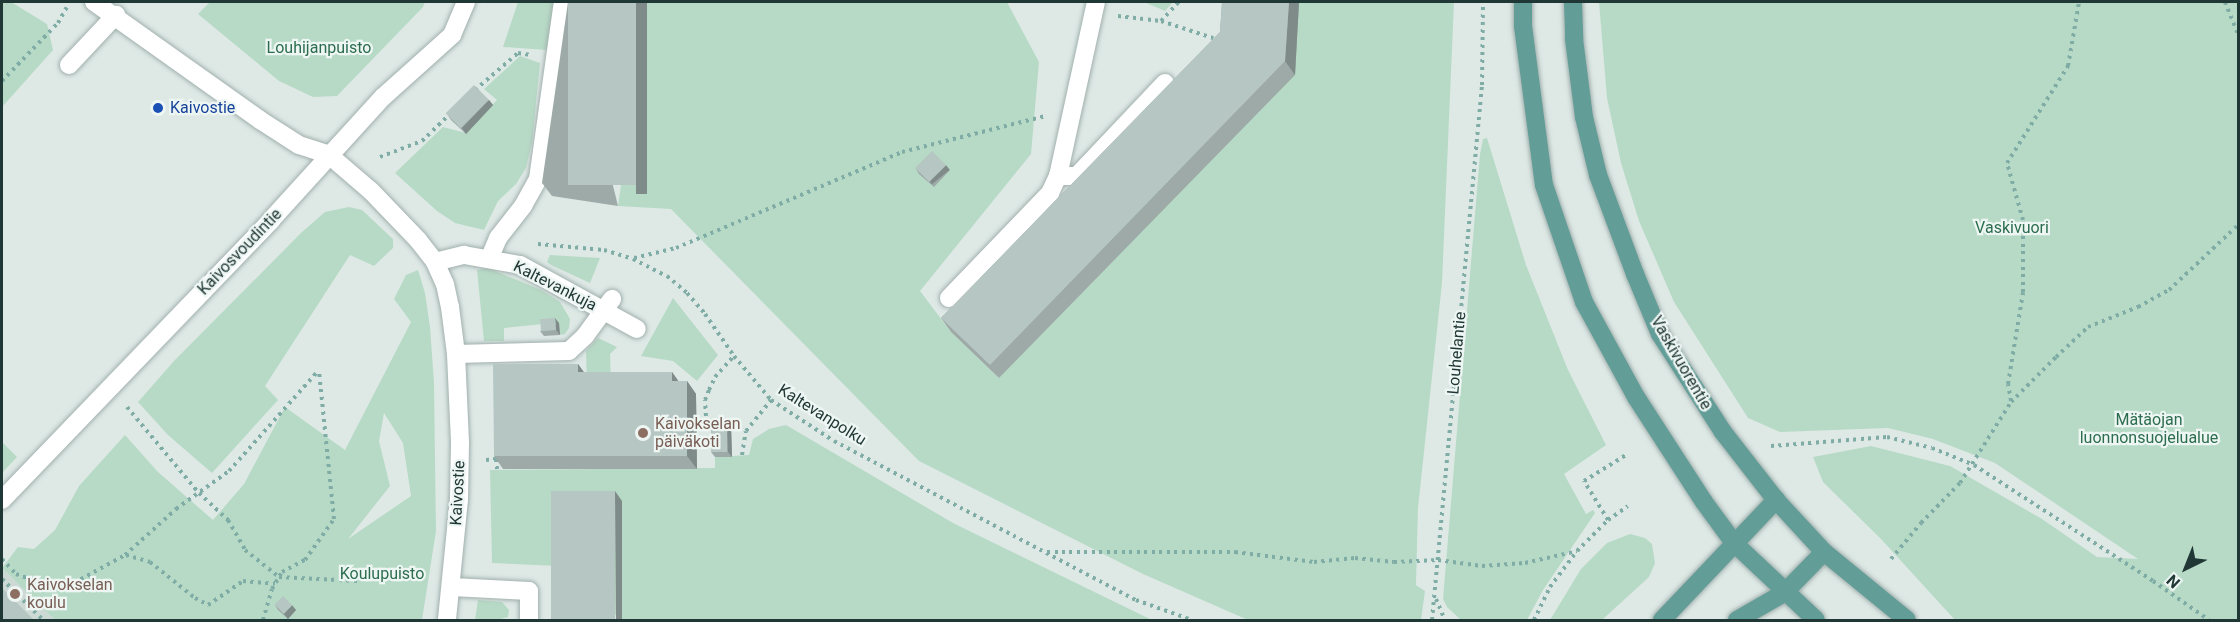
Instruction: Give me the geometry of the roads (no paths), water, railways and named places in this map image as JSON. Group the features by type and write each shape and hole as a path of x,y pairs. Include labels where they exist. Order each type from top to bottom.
{"main road":[{"path":"1523,2 1523,26 1544,185 1584,302 1636,397 1734,543 1816,621"},
{"name":"Vaskivuorentie","path":"1573,2 1574,39 1584,117 1598,175 1660,334 1687,380 1723,432 1776,500 1824,552 1907,621"},
{"path":"1662,621 1776,500"},
{"path":"1737,621 1784,593 1824,552"}],"street":[{"name":"Kaivostie","path":"94,2 116,15 260,120 299,145 329,155 371,191 418,240 435,262 445,284 456,354 460,443 452,587 447,621"},
{"name":"Kaivosvoudintie","path":"3,499 272,220 383,97 452,35 466,2"},
{"path":"490,257 498,238 523,206 538,179 563,2"},
{"path":"949,298 1050,193 1058,176 1095,7"},
{"path":"69,65 116,15"},
{"path":"1058,176 1077,176 1165,83"},
{"name":"Kaltevankuja","path":"435,262 464,255 490,257 520,265 608,305 637,329"},
{"path":"456,354 569,351 608,305"},
{"path":"452,587 529,591 529,621"}],"place":[{"name":"Kaivostie","path":"158,108"},
{"name":"Kaivokselan päiväkoti","path":"643,433"},
{"name":"Kaivokselan koulu","path":"15,594"}],"park label":[{"name":"Louhijanpuisto","path":"319,48"},
{"name":"Vaskivuori","path":"2012,228"},
{"name":"Mätäojan luonnonsuojelualue","path":"2149,429"},
{"name":"Koulupuisto","path":"382,574"}]}
